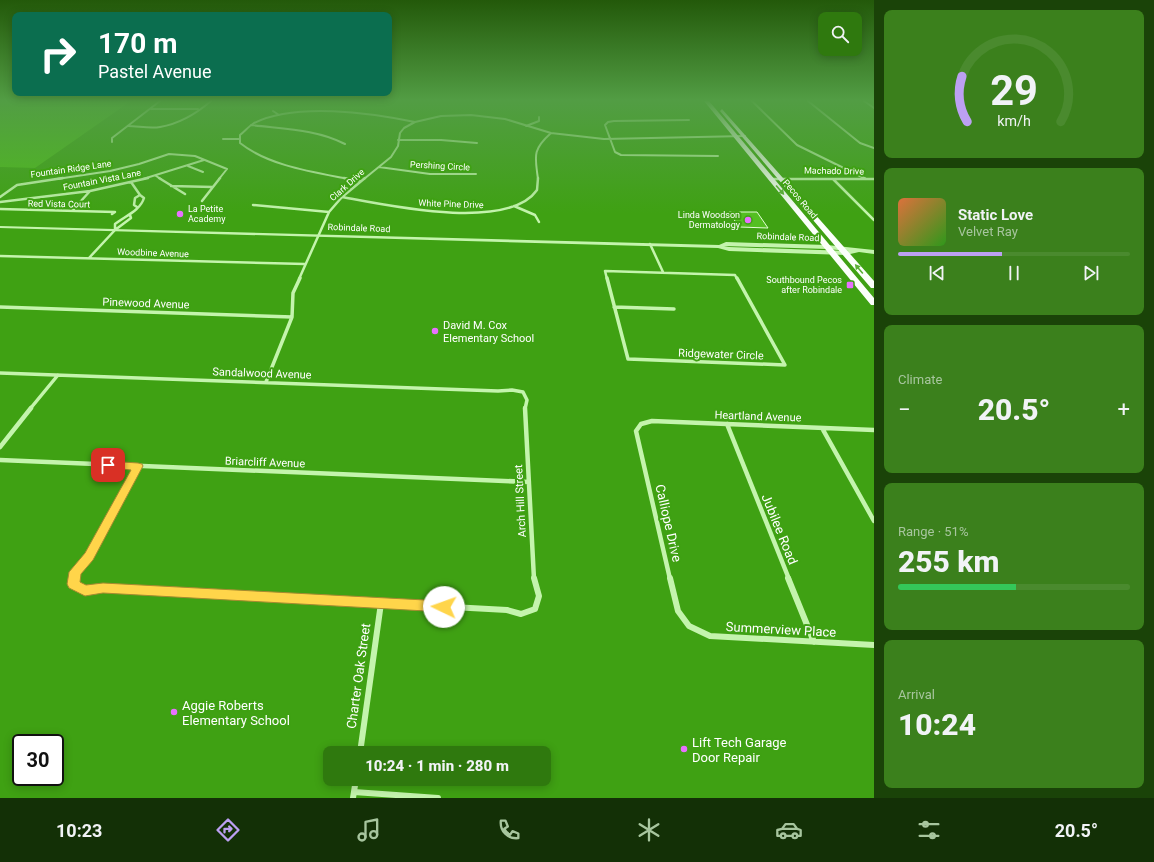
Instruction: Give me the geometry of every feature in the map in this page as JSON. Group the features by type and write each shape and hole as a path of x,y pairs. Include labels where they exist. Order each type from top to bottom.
{"main road":[{"name":"Pecos Road","path":"737,138 874,303"},
{"name":"Pecos Road","path":"747,138 874,286"}],"street":[{"path":"332,138 340,140 345,144"},
{"name":"White Pine Drive","path":"342,197 434,212 480,212 500,210 514,206 526,200 537,189 538,184 535,150 539,142 544,138"},
{"name":"Clark Drive","path":"586,138 612,140 662,138"},
{"path":"790,138 797,145 866,179"},
{"path":"854,138 860,143 874,148"},
{"path":"222,140 239,139 244,148 283,163 306,170 360,181"},
{"path":"398,140 441,140 478,143"},
{"name":"Clark Drive","path":"266,382 292,317 294,308 292,293 329,212 342,197 379,167 395,151 398,140"},
{"path":"612,140 615,152 621,155 718,156"},
{"name":"Fountain Ridge Lane","path":"0,197 17,185 110,171 169,154 195,156 204,160"},
{"path":"202,201 227,169 204,160"},
{"name":"Fountain Vista Lane","path":"0,202 90,191 156,176 204,160"},
{"path":"188,166 203,172"},
{"name":"Pershing Circle","path":"379,167 430,174 476,174"},
{"path":"156,176 185,194"},
{"name":"Machado Drive","path":"770,179 874,179"},
{"path":"832,179 874,220"},
{"path":"115,230 115,224 130,214 142,204 144,200 131,182"},
{"path":"172,186 213,187"},
{"path":"72,211 90,191"},
{"path":"137,207 134,205 135,198 140,195"},
{"path":"254,205 329,212"},
{"path":"514,206 535,215 539,222"},
{"name":"Red Vista Court","path":"0,209 115,212 112,214"},
{"path":"88,258 115,230 131,218 130,214"},
{"name":"Robindale Road","path":"0,227 718,246 729,249 830,249 874,252"},
{"path":"650,244 663,272"},
{"name":"Woodbine Avenue","path":"0,256 305,264"},
{"name":"Ridgewater Circle","path":"605,271 663,272 735,274 785,365 628,359 605,271"},
{"name":"Pinewood Avenue","path":"0,307 292,317"},
{"path":"614,307 674,309"},
{"name":"Sandalwood Avenue","path":"0,373 512,390 523,392"},
{"path":"0,447 58,375"},
{"name":"Arch Hill Street","path":"381,603 507,610 521,614 535,609 540,596 534,582 525,407 527,400 523,392"},
{"name":"Heartland Avenue","path":"641,424 652,421 874,430"},
{"name":"Calliope Drive","path":"641,424 636,431 678,611 689,626"},
{"name":"Jubilee Road","path":"727,424 814,642"},
{"path":"822,428 874,521"},
{"name":"Briarcliff Avenue","path":"0,460 529,482"},
{"path":"138,466 89,557 75,572 73,584 85,591 103,588 381,603"},
{"name":"Charter Oak Street","path":"361,746 381,603"},
{"name":"Summerview Place","path":"689,626 710,636 874,645"},
{"path":"354,795 438,798"}],"green space":[{"path":"0,138 78,138 35,168 0,167"}],"building":[{"name":"Linda Woodson Dermatology","path":"729,212 757,212 768,228 739,227"}],"place":[{"name":"La Petite Academy","path":"180,214"},
{"name":"Linda Woodson Dermatology","path":"748,220"},
{"name":"Southbound Pecos after Robindale","path":"850,285"},
{"name":"David M. Cox Elementary School","path":"435,331"},
{"name":"Aggie Roberts Elementary School","path":"174,712"},
{"name":"Lift Tech Garage Door Repair","path":"684,749"}],"route":[{"path":"108,465 138,466 89,557 75,572 73,584 85,591 103,588 444,607"}]}
